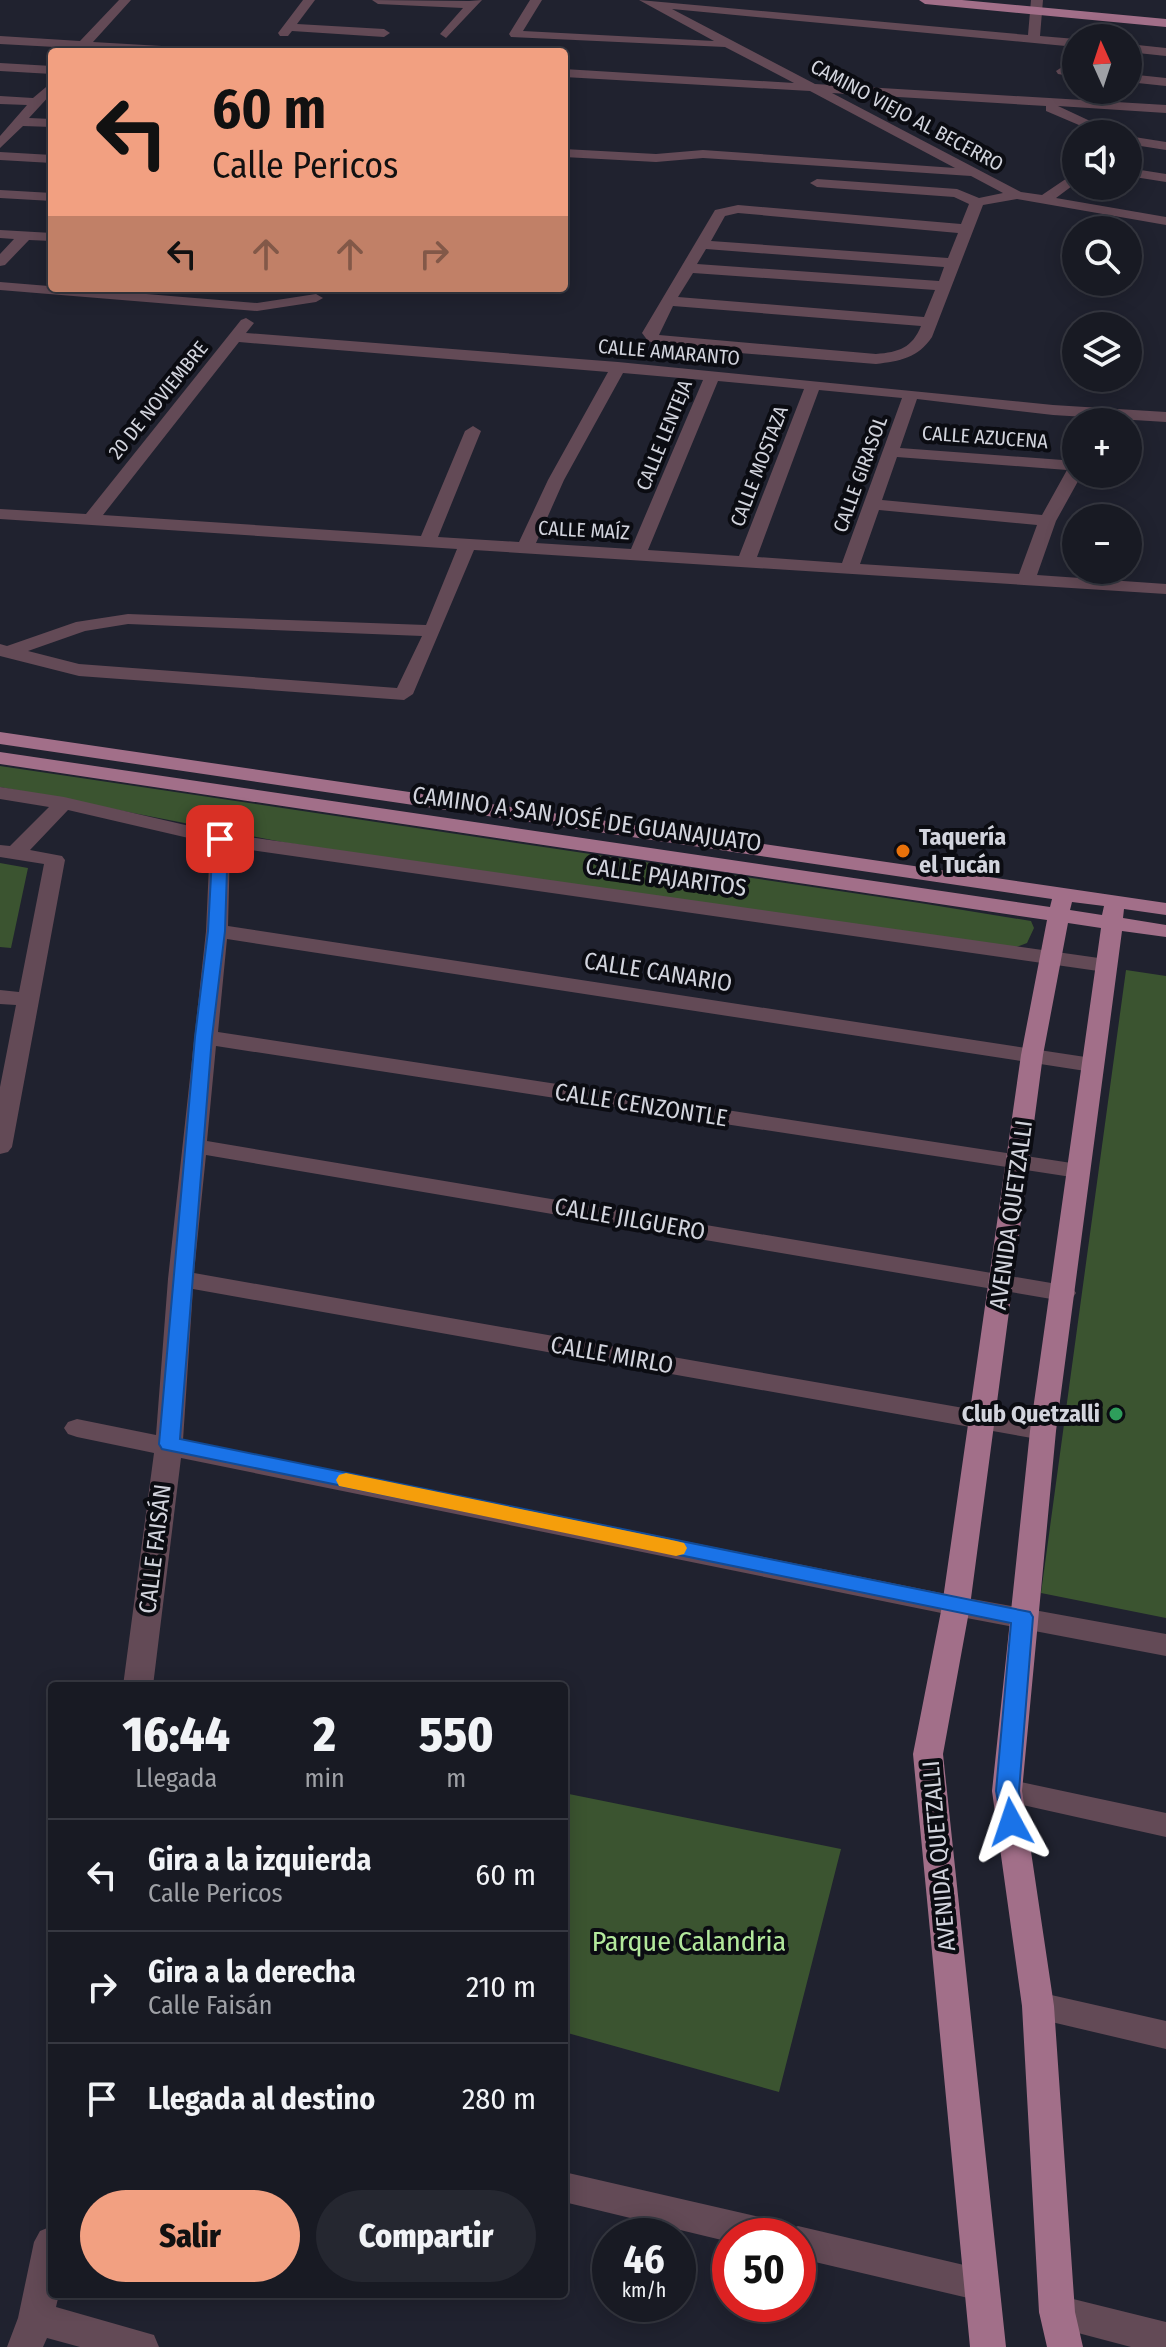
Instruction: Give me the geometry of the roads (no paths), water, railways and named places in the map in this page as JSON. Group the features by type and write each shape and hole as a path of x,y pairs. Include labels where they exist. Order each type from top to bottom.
{"main road":[{"path":"925,0 1035,5"},
{"path":"968,0 1166,21"},
{"name":"CAMINO A SAN JOSÉ DE GUANAJUATO","path":"0,738 1112,912 1166,931"},
{"name":"CAMINO A SAN JOSÉ DE GUANAJUATO","path":"0,758 1060,904"},
{"name":"AVENIDA QUETZALLI","path":"988,2347 928,1754 956,1606 1032,1055 1060,904"},
{"name":"CAMINO A SAN JOSÉ DE GUANAJUATO","path":"1112,912 1166,909"},
{"path":"1065,2347 1057,2312 1038,2006 1007,1791 1043,1431 1112,912"}],"street":[{"path":"80,48 125,0"},
{"path":"309,0 286,30 384,33"},
{"path":"378,0 474,3"},
{"path":"536,0 515,34 731,45"},
{"path":"649,2 1062,41"},
{"name":"CAMINO VIEJO AL BECERRO","path":"649,2 1017,195 1166,221"},
{"path":"446,34 474,3"},
{"path":"1034,38 1035,5"},
{"path":"0,40 70,48"},
{"path":"1142,49 1166,52"},
{"path":"0,67 48,70"},
{"path":"568,73 1166,109"},
{"path":"1142,79 1166,82"},
{"path":"0,144 23,122 34,102 48,90"},
{"path":"0,100 34,102"},
{"path":"1034,101 1078,120"},
{"path":"1123,120 1127,104"},
{"path":"23,122 48,123"},
{"path":"1142,139 1166,139"},
{"path":"1142,142 1166,146"},
{"path":"568,153 656,158 703,154 914,172 975,173"},
{"path":"0,156 48,159"},
{"path":"1142,174 1166,178"},
{"path":"1043,201 1062,187"},
{"path":"977,202 930,322 917,349 908,354 876,359 666,342 653,338 650,333 724,210 812,194 957,193 977,202 1017,195"},
{"path":"0,194 48,197"},
{"path":"812,194 966,229"},
{"path":"0,234 48,237"},
{"path":"0,262 26,235"},
{"path":"704,245 953,263"},
{"path":"690,268 944,286"},
{"path":"0,286 48,290"},
{"path":"73,292 257,307 319,293"},
{"path":"292,330 319,293"},
{"path":"669,301 930,322"},
{"name":"20 DE NOVIEMBRE","path":"91,519 257,307"},
{"name":"CALLE AMARANTO","path":"236,337 292,330 618,367 911,394 1062,414"},
{"path":"525,548 556,480 618,367"},
{"name":"CALLE LENTEJA","path":"637,555 712,376"},
{"name":"CALLE MOSTAZA","path":"746,562 813,385"},
{"name":"CALLE GIRASOL","path":"849,569 911,394"},
{"name":"CALLE AMARANTO","path":"1142,417 1166,417"},
{"path":"428,541 473,431"},
{"name":"CALLE AZUCENA","path":"890,452 1062,466"},
{"path":"1026,580 1047,521 1065,488"},
{"path":"872,504 1047,521"},
{"name":"CALLE MAÍZ","path":"0,514 1166,589"},
{"path":"6,650 79,670 404,694 468,544"},
{"path":"6,650 82,626 128,619 433,631"},
{"name":"CALLE PAJARITOS","path":"0,793 220,839 1105,965"},
{"path":"7,852 81,808"},
{"path":"38,857 81,808"},
{"name":"CALLE FAISÁN","path":"139,1682 169,1444 181,1279 217,931 220,839"},
{"path":"0,1147 55,860 7,852"},
{"name":"CALLE CANARIO","path":"217,931 1092,1065"},
{"path":"0,997 27,999"},
{"name":"CALLE CENZONTLE","path":"204,1037 1078,1171"},
{"name":"CALLE JILGUERO","path":"196,1146 1063,1293"},
{"name":"CALLE MIRLO","path":"181,1279 1043,1431"},
{"path":"77,1428 169,1444 956,1606 1166,1645"},
{"path":"1007,1791 1166,1825"},
{"path":"1038,2006 1166,2035"},
{"path":"568,2188 712,2222"},
{"path":"816,2246 981,2285"},
{"path":"48,2258 30,2332 141,2347"},
{"path":"1057,2312 1166,2339"}],"place":[{"name":"Taquería el Tucán","path":"903,851"},
{"name":"Club Quetzalli","path":"1116,1414"}],"park label":[{"name":"Parque Calandria","path":"689,1941"}]}
